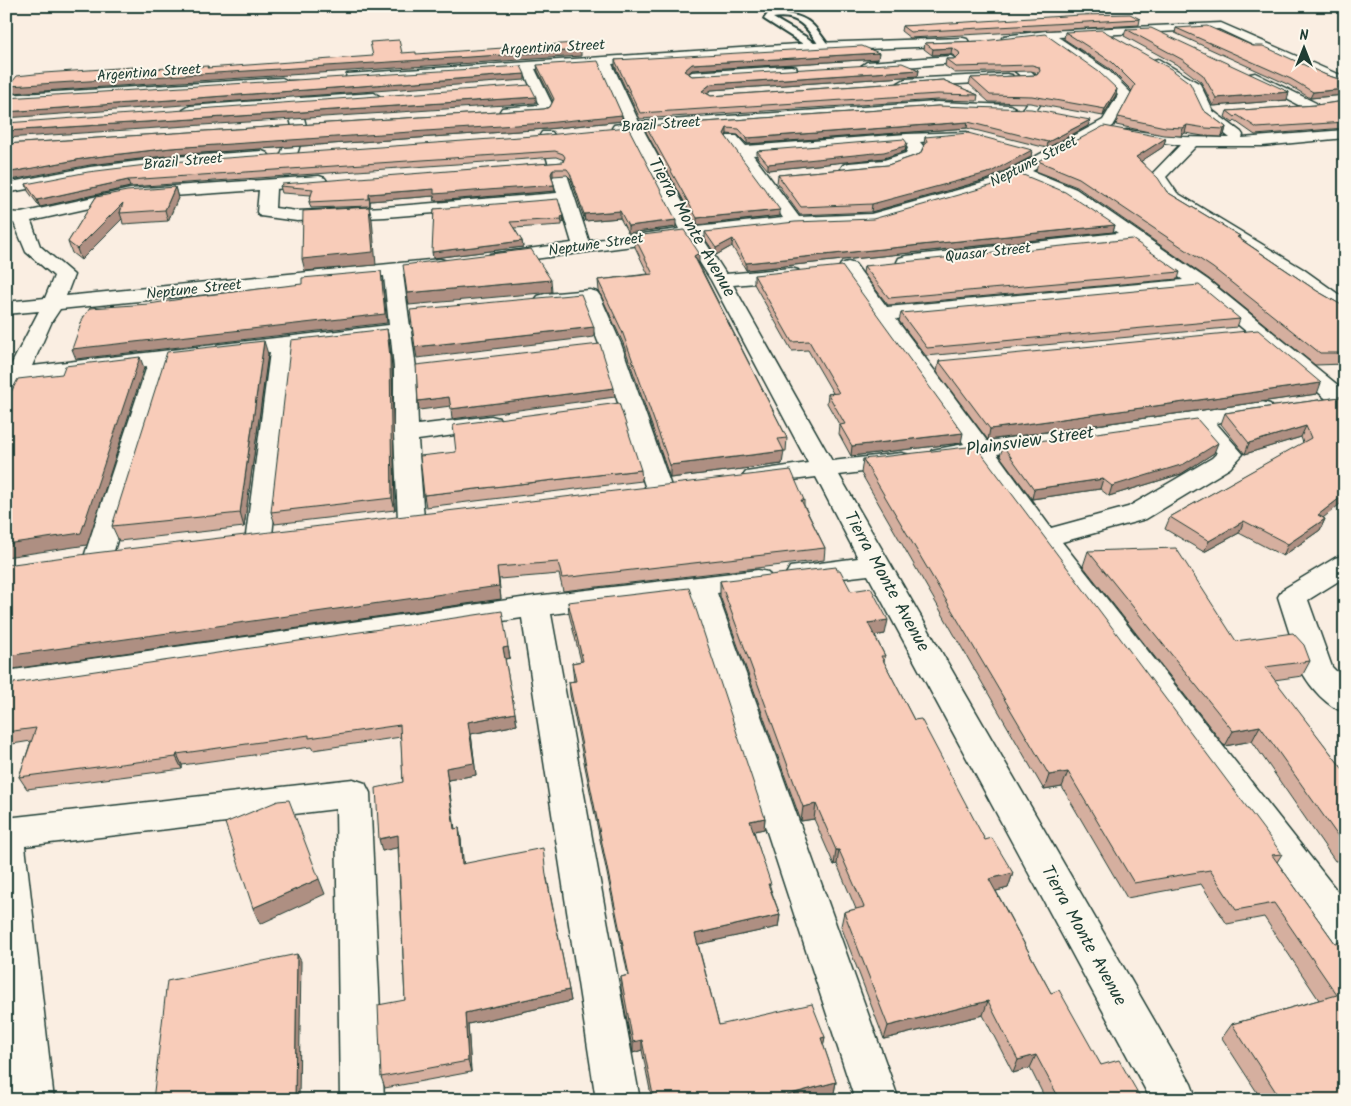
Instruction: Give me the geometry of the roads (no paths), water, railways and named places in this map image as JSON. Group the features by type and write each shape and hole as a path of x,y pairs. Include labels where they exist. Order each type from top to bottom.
{"street":[{"path":"1030,109 1042,92 1030,77 1020,68 1000,57 989,43 1046,34 1221,26 1345,80"},
{"path":"1150,29 1176,41"},
{"path":"1103,31 1127,45"},
{"path":"1046,34 1104,74 1125,94 1098,124 1163,141 1191,143 1248,143 1345,134"},
{"name":"Argentina Street","path":"341,78 819,46 972,41"},
{"path":"1143,54 1175,72 1195,87 1207,113 1248,143"},
{"path":"677,57 705,89"},
{"path":"981,58 1000,57"},
{"path":"856,66 962,59"},
{"name":"Tierra Monte Avenue","path":"604,61 634,126 690,233 721,280 876,565 1175,1100"},
{"path":"488,113 544,109 546,106 527,65"},
{"path":"692,76 808,69"},
{"path":"1247,74 1283,90 1311,106"},
{"path":"890,84 1030,77"},
{"name":"Argentina Street","path":"6,98 297,81 293,102"},
{"path":"517,87 536,86"},
{"path":"174,111 390,95"},
{"path":"293,102 304,126"},
{"path":"714,104 718,120 740,151 763,177 794,222"},
{"path":"1282,108 1328,104"},
{"name":"Brazil Street","path":"606,129 937,106 1030,109 1049,113"},
{"path":"1207,113 1226,112"},
{"name":"Neptune Street","path":"478,260 794,222 872,219 996,184 1049,155 1098,124"},
{"path":"280,127 304,126"},
{"path":"289,154 304,126"},
{"path":"528,136 552,134 556,164 582,247"},
{"path":"740,151 967,134 976,136"},
{"path":"829,170 886,165 912,156 916,147 907,138"},
{"path":"1191,143 1158,176 1171,196 1296,273 1345,309"},
{"path":"1030,150 1049,155"},
{"name":"Brazil Street","path":"6,188 90,172 173,162 309,153"},
{"path":"537,166 556,164"},
{"path":"1018,171 1070,193 1201,284 1341,401"},
{"path":"763,177 782,175"},
{"path":"6,400 13,375 53,304 64,275 32,248 14,218 130,194 338,180"},
{"path":"268,185 266,212 297,216 385,212 566,197"},
{"name":"Quasar Street","path":"887,264 1135,238"},
{"name":"Neptune Street","path":"6,308 393,271 459,262"},
{"path":"849,268 882,314 930,364 979,450 1345,932"},
{"path":"393,271 407,319 415,367 406,434 411,519"},
{"path":"721,280 805,272"},
{"path":"882,314 1201,284"},
{"path":"524,302 590,296 600,345 620,405 659,489"},
{"path":"13,375 161,356 282,344 407,319"},
{"path":"1229,335 1258,332"},
{"path":"259,535 282,344"},
{"path":"128,551 90,556 161,356"},
{"path":"1310,402 1341,401"},
{"name":"Plainsview Street","path":"737,480 979,450 1282,406"},
{"path":"1045,538 1137,513 1221,463 1231,454 1199,418"},
{"path":"406,434 513,420"},
{"path":"1345,564 1292,597 1318,672 1345,700"},
{"path":"6,683 536,606 876,565"},
{"path":"700,585 877,1100"},
{"path":"536,606 618,1100"},
{"path":"32,1100 6,834 353,793 362,1100"}],"lane":[{"path":"772,10 806,20 819,46 780,28 768,19 772,10"}]}
